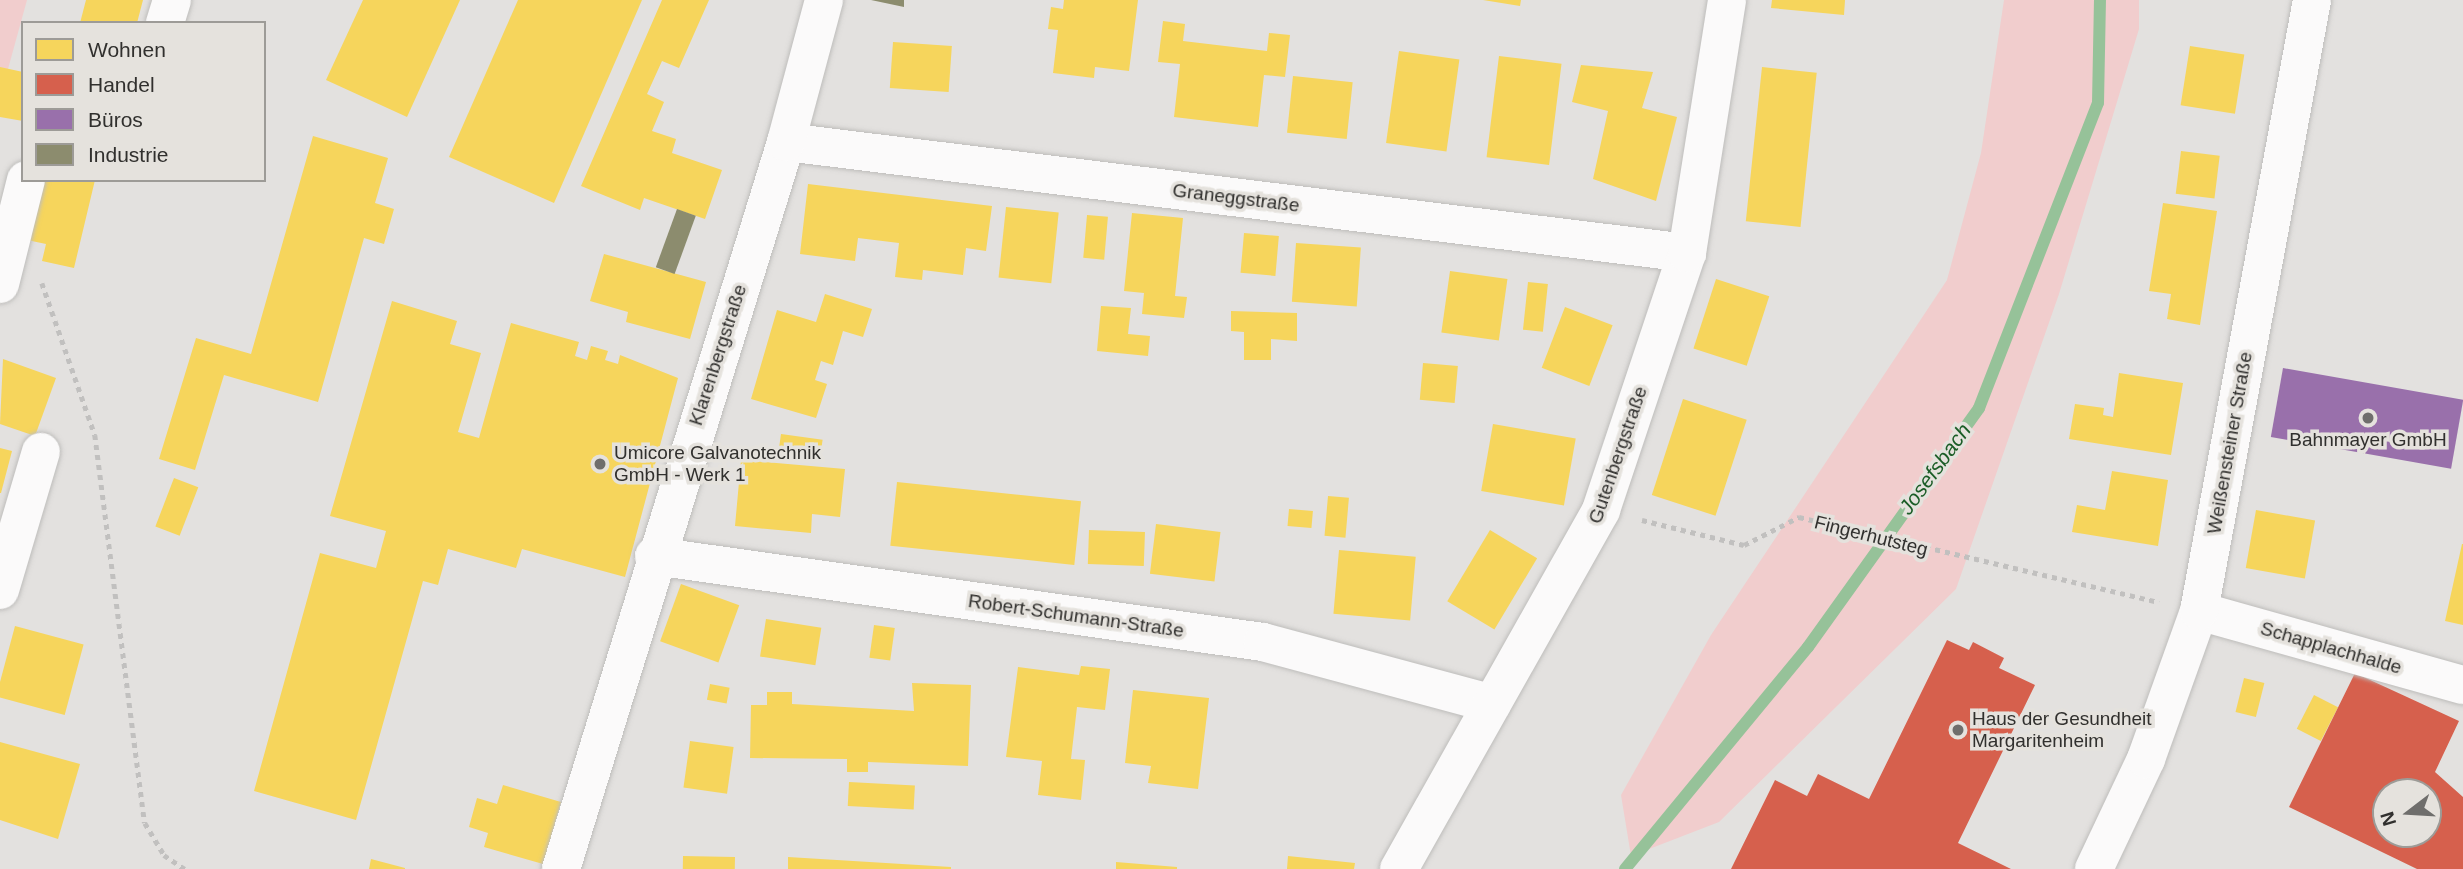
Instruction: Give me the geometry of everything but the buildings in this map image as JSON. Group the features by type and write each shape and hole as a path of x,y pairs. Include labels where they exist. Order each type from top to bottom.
{"street":[{"path":"166,21 172,0"},
{"name":"Klarenbergstraße","path":"561,869 654,556 786,142 824,0"},
{"name":"Gutenbergstraße","path":"1399,869 1601,510 1687,253 1727,0"},
{"name":"Weißensteiner Straße","path":"2094,869 2146,759 2199,611 2312,0"},
{"name":"Graneggstraße","path":"786,142 1687,253"},
{"path":"0,284 26,182"},
{"path":"0,590 41,452"},
{"name":"Robert-Schumann-Straße","path":"654,556 1263,642 1492,704"},
{"name":"Schapplachhalde","path":"2199,611 2463,685"}],"path":[{"path":"10,245 47,288 95,435 145,823 164,855 186,869"},
{"name":"Fingerhutsteg","path":"1601,510 1744,545 1799,517 1943,554 2199,611"}],"shaded area":[{"path":"0,0 27,0 21,21 0,98"},
{"path":"2004,0 2139,0 2139,29 2059,294 1956,589 1719,822 1631,856 1621,795 1711,635 1947,280 1981,153"}],"waterway":[{"name":"Josefsbach","path":"1625,869 1808,647 1979,408 2098,103 2100,0"}],"place":[{"name":"Bahnmayer GmbH","path":"2368,418"},
{"name":"Umicore Galvanotechnik GmbH - Werk 1","path":"600,464"},
{"name":"Haus der Gesundheit Margaritenheim","path":"1958,730"}]}
